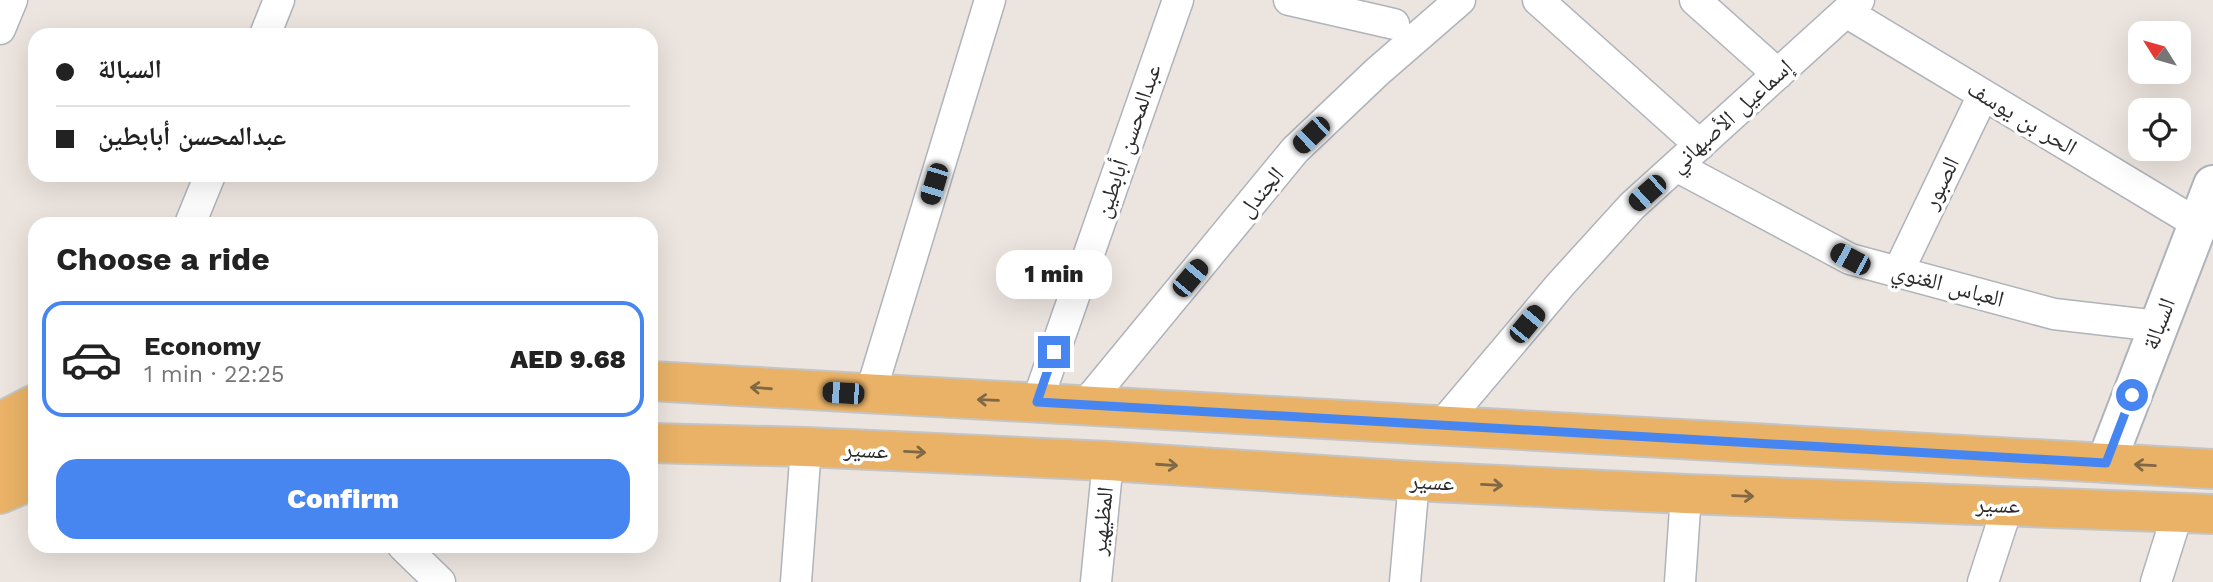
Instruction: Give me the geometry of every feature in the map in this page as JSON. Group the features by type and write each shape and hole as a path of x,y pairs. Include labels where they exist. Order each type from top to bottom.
{"main road":[{"name":"السبالة","path":"2106,463 2213,185"},
{"path":"658,381 2213,469"},
{"path":"0,422 28,408"},
{"name":"عسير","path":"658,443 1108,461 1414,481 1686,494 2195,513"},
{"path":"0,457 28,446"},
{"path":"0,494 28,482"}],"street":[{"path":"0,29 12,0"},
{"path":"268,28 279,0"},
{"path":"870,395 990,0"},
{"name":"عبدالمحسن أبابطين","path":"1037,402 1178,0"},
{"path":"1289,0 1399,12 1377,72"},
{"name":"الجندل","path":"1084,405 1295,150 1377,72 1460,0"},
{"path":"1538,0 1700,145"},
{"path":"1695,0 1777,74"},
{"name":"إسماعيل الأصبهاني","path":"1442,425 1561,284 1632,206 1852,6"},
{"name":"الحر بن يوسف","path":"1852,6 1983,95 2198,224"},
{"name":"الصبور","path":"1899,272 1983,95"},
{"name":"العباس الغنوي","path":"1676,166 1850,259 2054,314 2158,326"},
{"path":"193,217 207,182"},
{"path":"796,582 806,447"},
{"name":"المظيهير","path":"1096,582 1108,461"},
{"path":"1405,582 1414,481"},
{"path":"1680,582 1686,494"},
{"path":"1983,582 2008,505"},
{"path":"2156,582 2195,513"},
{"path":"410,553 440,582"}],"route":[{"path":"1054,352 1037,402 2106,463 2132,395"}]}
